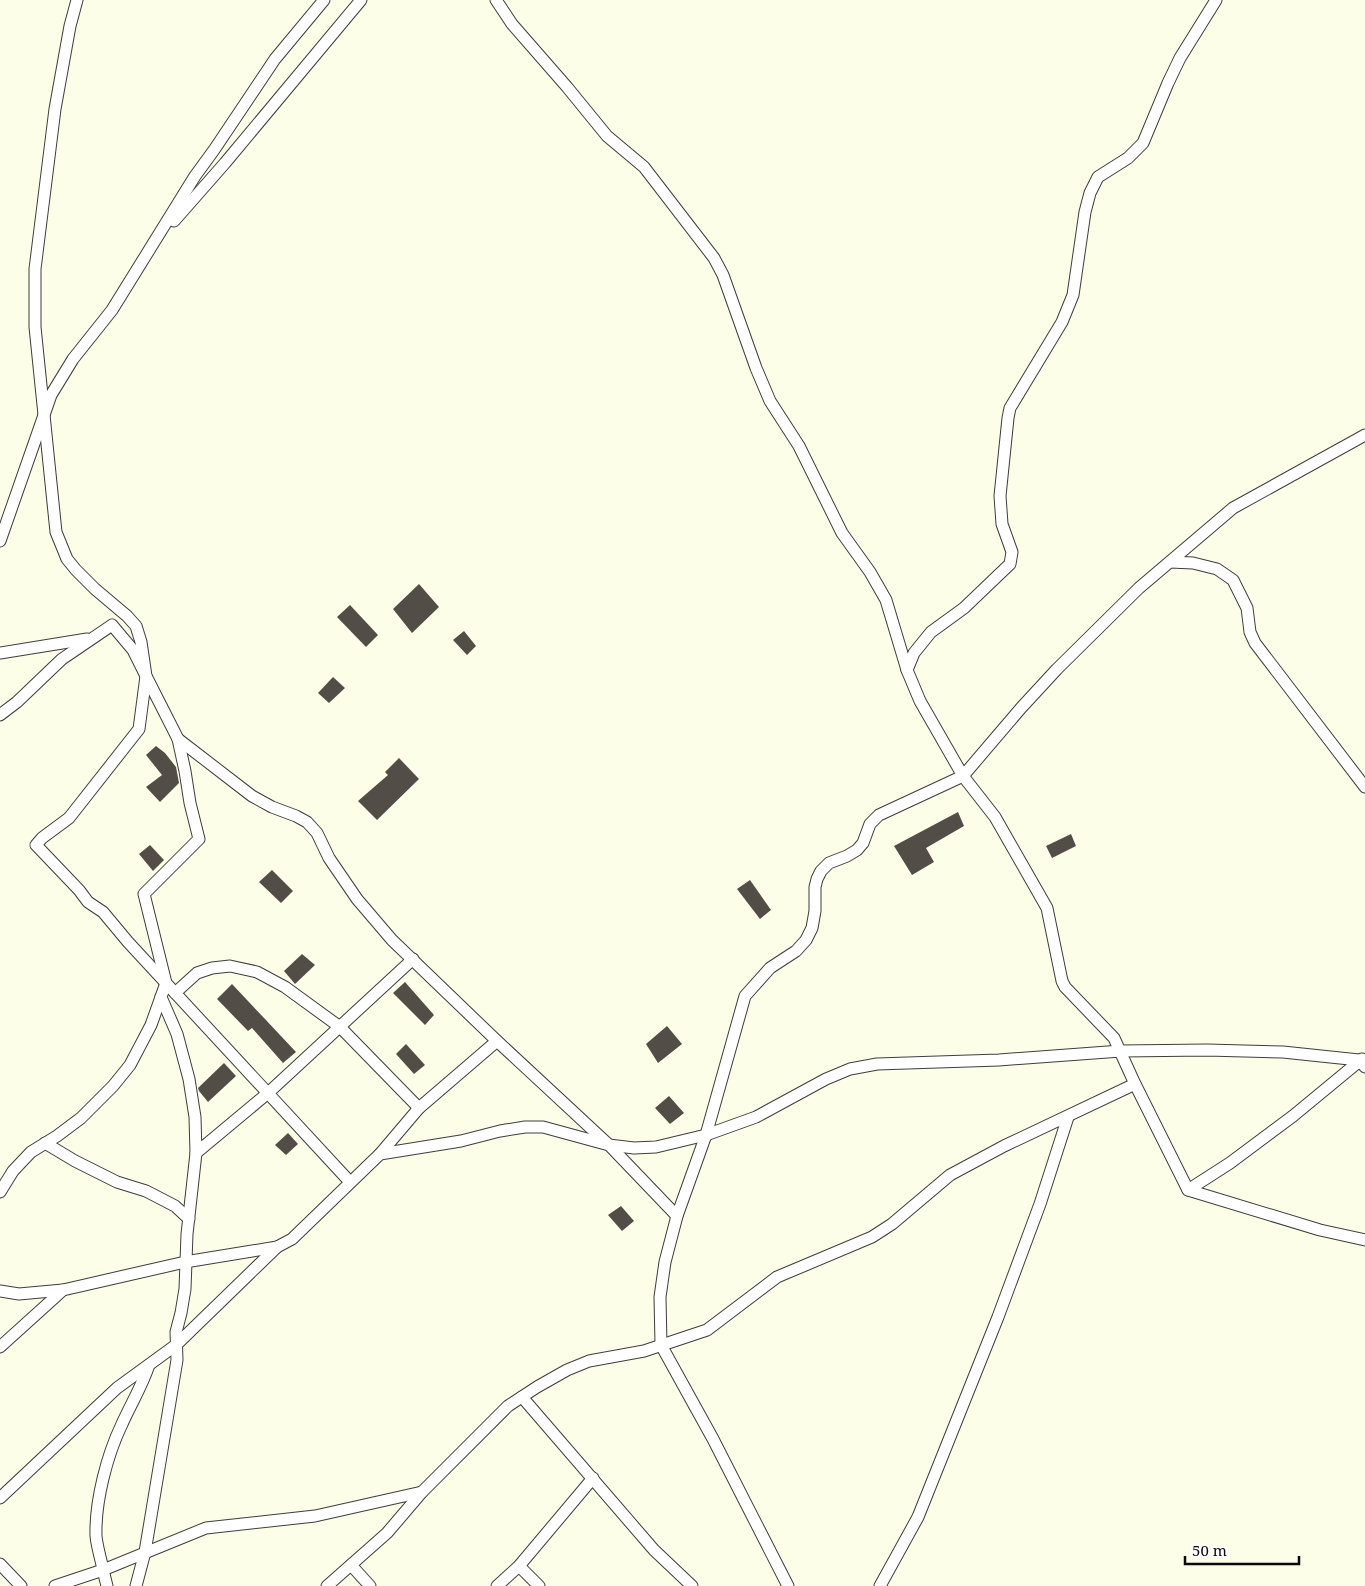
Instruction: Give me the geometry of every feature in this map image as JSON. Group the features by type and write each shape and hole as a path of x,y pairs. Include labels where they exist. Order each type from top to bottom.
{"street":[{"path":"77,0 70,26 55,110 34,269 35,327 56,532 61,548 76,570 136,626 141,642 146,676 139,728 70,818 42,838 36,846 79,890 88,902 103,912 175,993 350,1182"},
{"path":"0,541 52,395 73,359 112,310 195,176 274,59 324,0"},
{"path":"155,243 225,163 361,0"},
{"path":"496,0 512,24 607,136 644,167 714,258 723,276 770,402 798,446 842,533 870,572 886,600 907,670 920,701 963,776 995,817 1047,908 1062,981 1114,1038 1188,1190 1320,1230 1365,1240"},
{"path":"907,670 914,653 931,632 964,608 1010,564 1012,552 1002,524 1000,496 1010,408 1062,322 1072,295 1085,212 1090,193 1098,177 1128,158 1143,143 1180,58 1216,0"},
{"path":"788,1586 718,1448 662,1345 660,1297 665,1262 677,1216 706,1135 745,996 770,968 796,951 806,940 812,928 815,911 815,887 821,871 829,863 857,850 863,843 870,824 879,815 963,776 1057,669 1139,588 1233,508 1365,435"},
{"path":"1170,562 1194,563 1217,569 1233,580 1247,608 1250,632 1255,643 1365,787"},
{"path":"0,653 93,638 117,630 132,622"},
{"path":"0,1192 13,1171 32,1152 81,1118 113,1086 130,1065 151,1025 166,983 144,894 199,839 178,739 133,650 117,630"},
{"path":"0,715 18,702 62,659 93,638"},
{"path":"178,739 252,796 307,822 317,833 329,858 357,898 392,940 609,1145 677,1216"},
{"path":"196,1154 268,1093 413,960"},
{"path":"175,993 197,973 212,968 230,966 257,972 284,987 340,1027 419,1108"},
{"path":"136,1586 145,1552 177,1360 176,1332 185,1289 185,1262 196,1154 195,1117 189,1079 177,1034 161,996"},
{"path":"0,1498 117,1388 176,1345 277,1247 292,1239 380,1154 419,1108 497,1041"},
{"path":"380,1154 461,1141 525,1127 543,1127 609,1145 634,1148 656,1147 706,1135 756,1117 826,1079 850,1069 877,1064 999,1060 1121,1051 1207,1050 1283,1052 1363,1062"},
{"path":"1188,1190 1230,1163 1363,1062"},
{"path":"327,1586 387,1533 422,1492 508,1406 522,1397 578,1364 644,1351 707,1330 777,1277 872,1237 912,1209 950,1175 1004,1146 1135,1084"},
{"path":"880,1586 918,1517 998,1317 1040,1204 1068,1117"},
{"path":"46,1143 75,1161 117,1182 153,1194 175,1206 189,1219"},
{"path":"0,1290 19,1294 63,1290 185,1262 277,1247"},
{"path":"0,1347 63,1290"},
{"path":"108,1586 96,1536 102,1481 122,1424 144,1381 149,1365"},
{"path":"522,1397 654,1550 692,1586"},
{"path":"497,1586 519,1566 593,1478"},
{"path":"55,1586 103,1570 206,1528 315,1516 422,1492"},
{"path":"0,1564 21,1586"},
{"path":"351,1565 370,1586"},
{"path":"519,1566 539,1586"}],"building":[{"path":"419,584 439,607 412,633 393,609"},
{"path":"350,605 378,635 366,647 337,617"},
{"path":"464,631 476,646 467,655 453,640"},
{"path":"333,677 345,688 329,703 318,693"},
{"path":"156,746 165,753 176,767 179,783 160,802 146,787 162,775 146,755"},
{"path":"399,758 419,779 377,820 358,801 388,775 385,772"},
{"path":"958,812 964,826 926,848 934,862 912,875 894,846"},
{"path":"1071,834 1076,846 1052,858 1046,846"},
{"path":"150,845 164,860 153,871 139,854"},
{"path":"272,870 293,891 281,903 259,882"},
{"path":"750,880 771,910 760,919 737,889"},
{"path":"302,954 315,965 295,984 284,971"},
{"path":"405,982 434,1015 425,1025 393,993"},
{"path":"232,984 296,1052 283,1063 252,1028 248,1031 217,999"},
{"path":"667,1026 682,1044 658,1063 646,1044"},
{"path":"406,1044 425,1065 414,1074 396,1054"},
{"path":"224,1063 236,1076 208,1102 198,1088"},
{"path":"669,1096 684,1113 670,1124 655,1108"},
{"path":"288,1133 298,1144 286,1155 275,1145"},
{"path":"621,1206 634,1221 622,1231 608,1215"}]}
